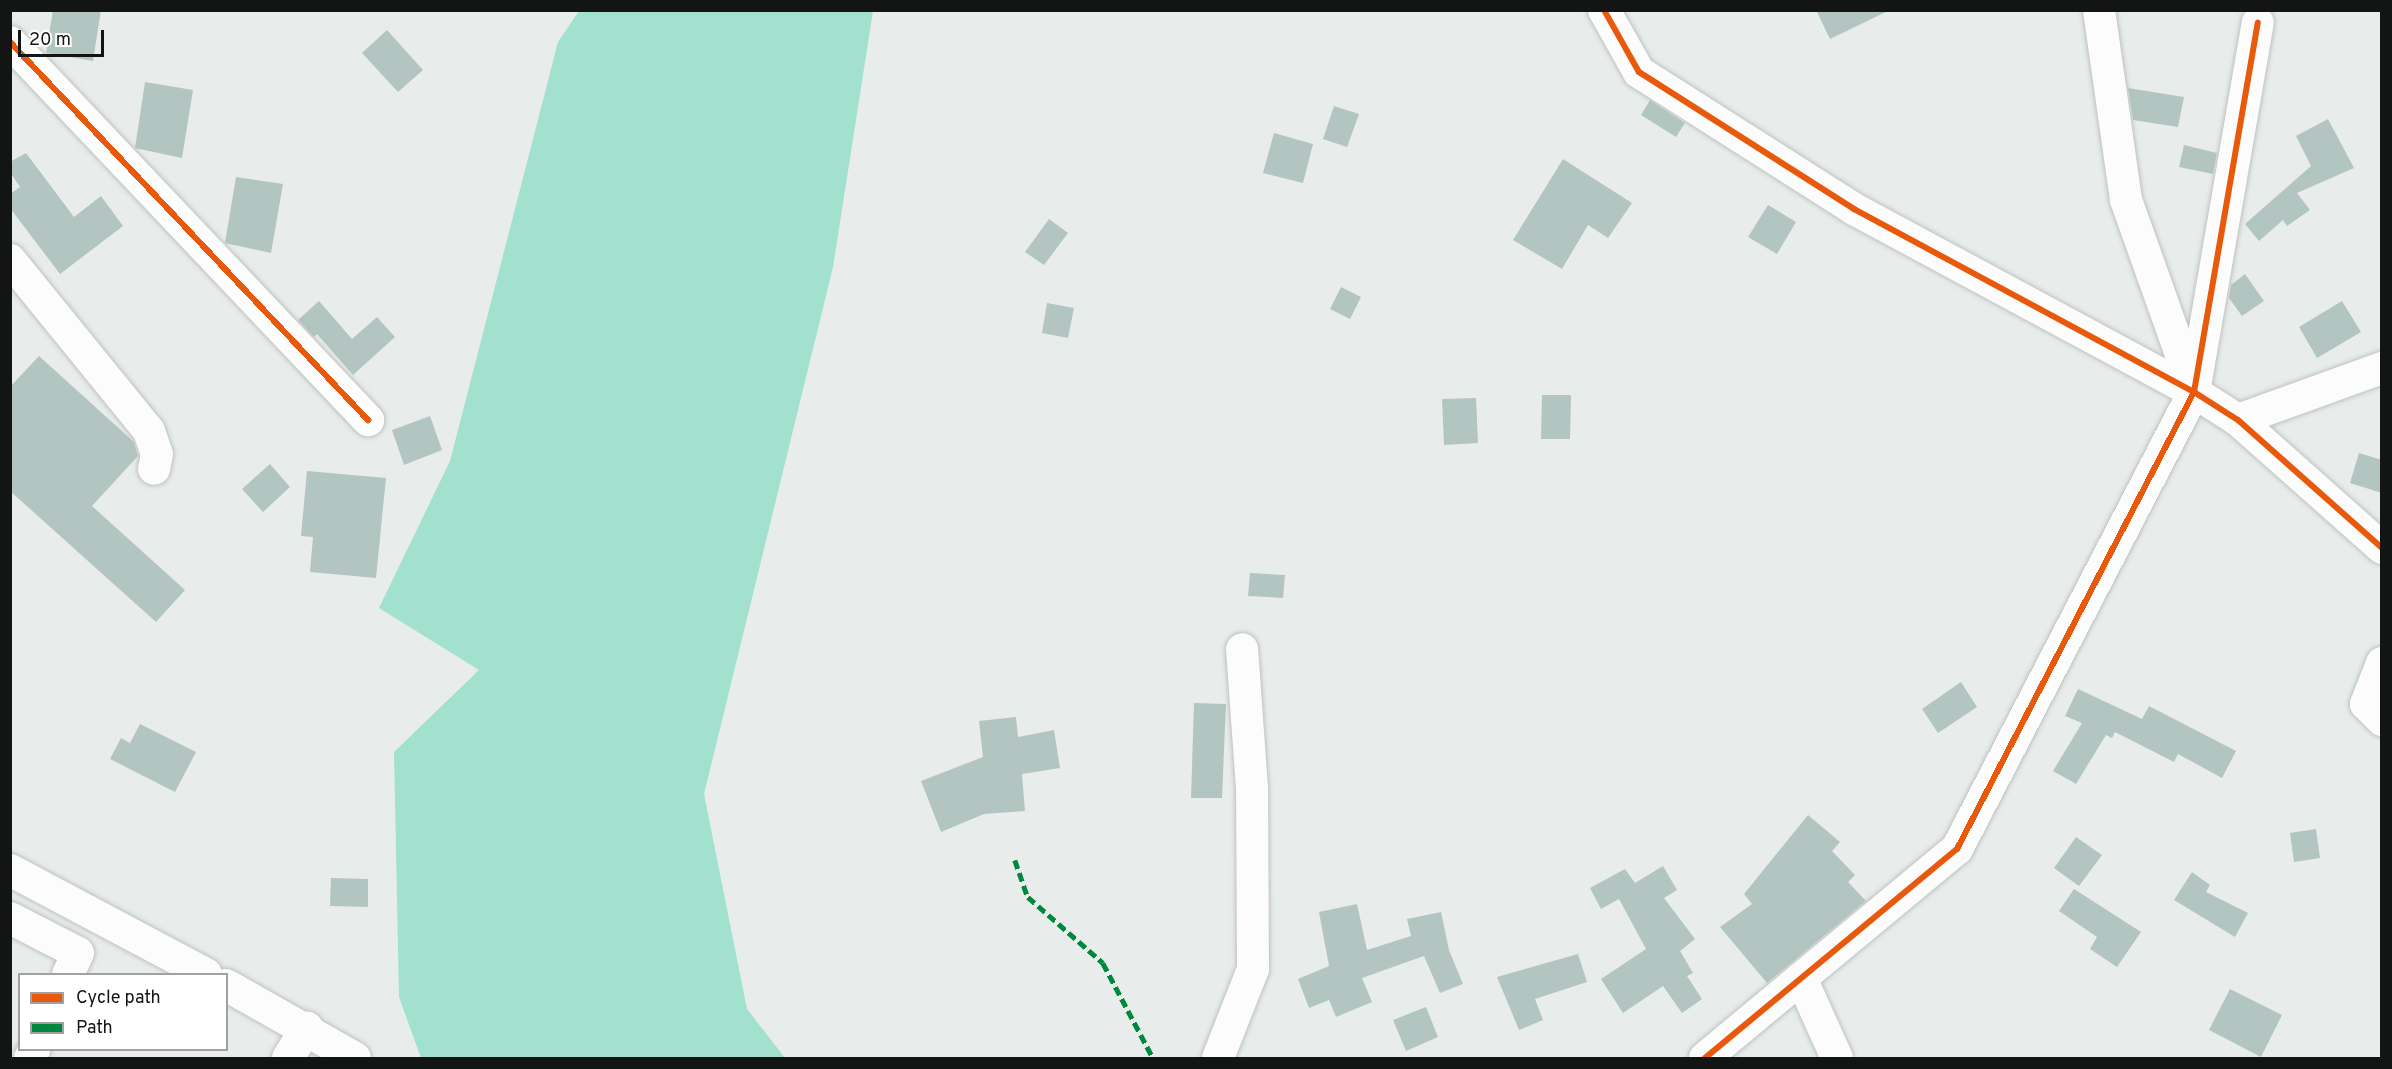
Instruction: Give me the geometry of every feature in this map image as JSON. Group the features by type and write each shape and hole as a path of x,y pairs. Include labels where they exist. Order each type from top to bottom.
{"street":[{"path":"1604,10 1639,72 1854,209 2194,392 2238,420 2382,548"},
{"path":"2099,10 2126,200 2194,392"},
{"path":"1705,1059 1957,849 2194,392 2259,22"},
{"path":"10,42 368,420"},
{"path":"10,260 149,432 157,454 154,469"},
{"path":"2238,420 2382,368"},
{"path":"1218,1059 1253,969 1252,788 1242,649"},
{"path":"2382,663 2366,704 2382,720"},
{"path":"10,870 202,973"},
{"path":"48,938 72,903"},
{"path":"10,918 78,954 69,973"},
{"path":"1801,978 1838,1059"},
{"path":"228,986 307,1028 355,1059"},
{"path":"288,1059 307,1028"}],"shaded area":[{"path":"579,11 873,11 833,267 704,794 747,1009 785,1058 421,1058 399,997 394,752 479,670 379,608 450,461 558,42"}],"building":[{"path":"53,10 101,10 93,61 46,53"},
{"path":"1816,10 1890,10 1830,39"},
{"path":"387,30 423,70 398,92 362,53"},
{"path":"145,82 193,90 182,158 135,148"},
{"path":"2128,88 2184,97 2178,127 2133,120"},
{"path":"1650,100 1685,123 1676,137 1641,115"},
{"path":"1334,106 1359,114 1347,147 1323,139"},
{"path":"2328,119 2354,168 2297,193 2310,210 2287,226 2283,220 2259,241 2245,224 2311,166 2296,136"},
{"path":"1274,133 1313,144 1303,183 1263,173"},
{"path":"2184,145 2217,153 2213,174 2179,167"},
{"path":"26,153 74,217 101,196 123,226 60,274 10,208 10,194 20,187 10,172 10,162"},
{"path":"1563,159 1632,203 1608,238 1588,225 1562,269 1513,240"},
{"path":"236,177 283,184 271,253 225,243"},
{"path":"1768,205 1796,222 1777,254 1748,237"},
{"path":"1049,219 1068,233 1044,265 1025,252"},
{"path":"2245,274 2264,301 2242,316 2229,298 2231,285"},
{"path":"1341,287 1361,297 1350,319 1330,309"},
{"path":"319,301 352,339 377,317 395,337 353,375 317,334 314,337 298,320"},
{"path":"2342,301 2361,332 2317,358 2299,327"},
{"path":"1047,303 1074,308 1068,338 1042,333"},
{"path":"39,356 134,442 138,456 92,506 185,590 156,622 10,491 10,387"},
{"path":"1542,395 1571,395 1570,439 1541,439"},
{"path":"1476,398 1478,443 1444,445 1442,399"},
{"path":"430,416 442,450 404,465 392,430"},
{"path":"2359,453 2382,460 2382,493 2350,483"},
{"path":"270,464 290,487 263,512 242,489"},
{"path":"307,471 386,478 376,578 310,572 313,537 301,536"},
{"path":"1250,573 1285,575 1283,598 1248,596"},
{"path":"1961,682 1977,707 1938,733 1922,709"},
{"path":"2078,689 2142,719 2149,706 2236,751 2222,778 2178,754 2174,762 2115,732 2112,738 2106,735 2076,784 2053,771 2082,723 2065,716"},
{"path":"1194,703 1226,704 1222,798 1191,798"},
{"path":"1016,717 1018,737 1054,730 1060,768 1022,774 1025,811 984,814 941,832 921,781 983,757 979,721"},
{"path":"140,724 196,752 175,792 110,759 121,738 130,743"},
{"path":"1808,815 1840,842 1832,851 1855,875 1848,882 1866,901 1767,983 1720,927 1752,904 1744,894"},
{"path":"2316,829 2320,858 2294,862 2290,833"},
{"path":"2076,837 2102,855 2079,886 2054,868"},
{"path":"1663,866 1677,890 1664,898 1695,939 1680,951 1693,973 1687,976 1702,999 1682,1013 1663,986 1623,1013 1601,979 1646,949 1619,899 1601,909 1590,888 1625,869 1635,883"},
{"path":"2192,872 2210,885 2206,892 2248,913 2235,937 2174,900"},
{"path":"331,878 368,879 368,907 330,906"},
{"path":"2074,889 2141,932 2117,967 2090,949 2097,937 2059,911"},
{"path":"1357,904 1367,950 1411,936 1407,919 1441,912 1449,950 1463,984 1440,993 1424,956 1362,978 1372,1002 1336,1017 1329,1000 1309,1008 1298,979 1329,966 1319,912"},
{"path":"1578,954 1587,982 1535,999 1543,1020 1519,1030 1497,977"},
{"path":"2230,989 2282,1015 2261,1057 2209,1030"},
{"path":"1426,1007 1438,1037 1406,1051 1393,1020"}],"marked path":[{"path":"1015,860 1028,897 1103,963 1153,1058"}],"cycle path":[{"path":"1604,10 1639,72 1854,209 2194,392 2238,420 2382,548"},
{"path":"1705,1058 1957,849 2194,392 2258,22"},
{"path":"10,42 368,420"}]}
